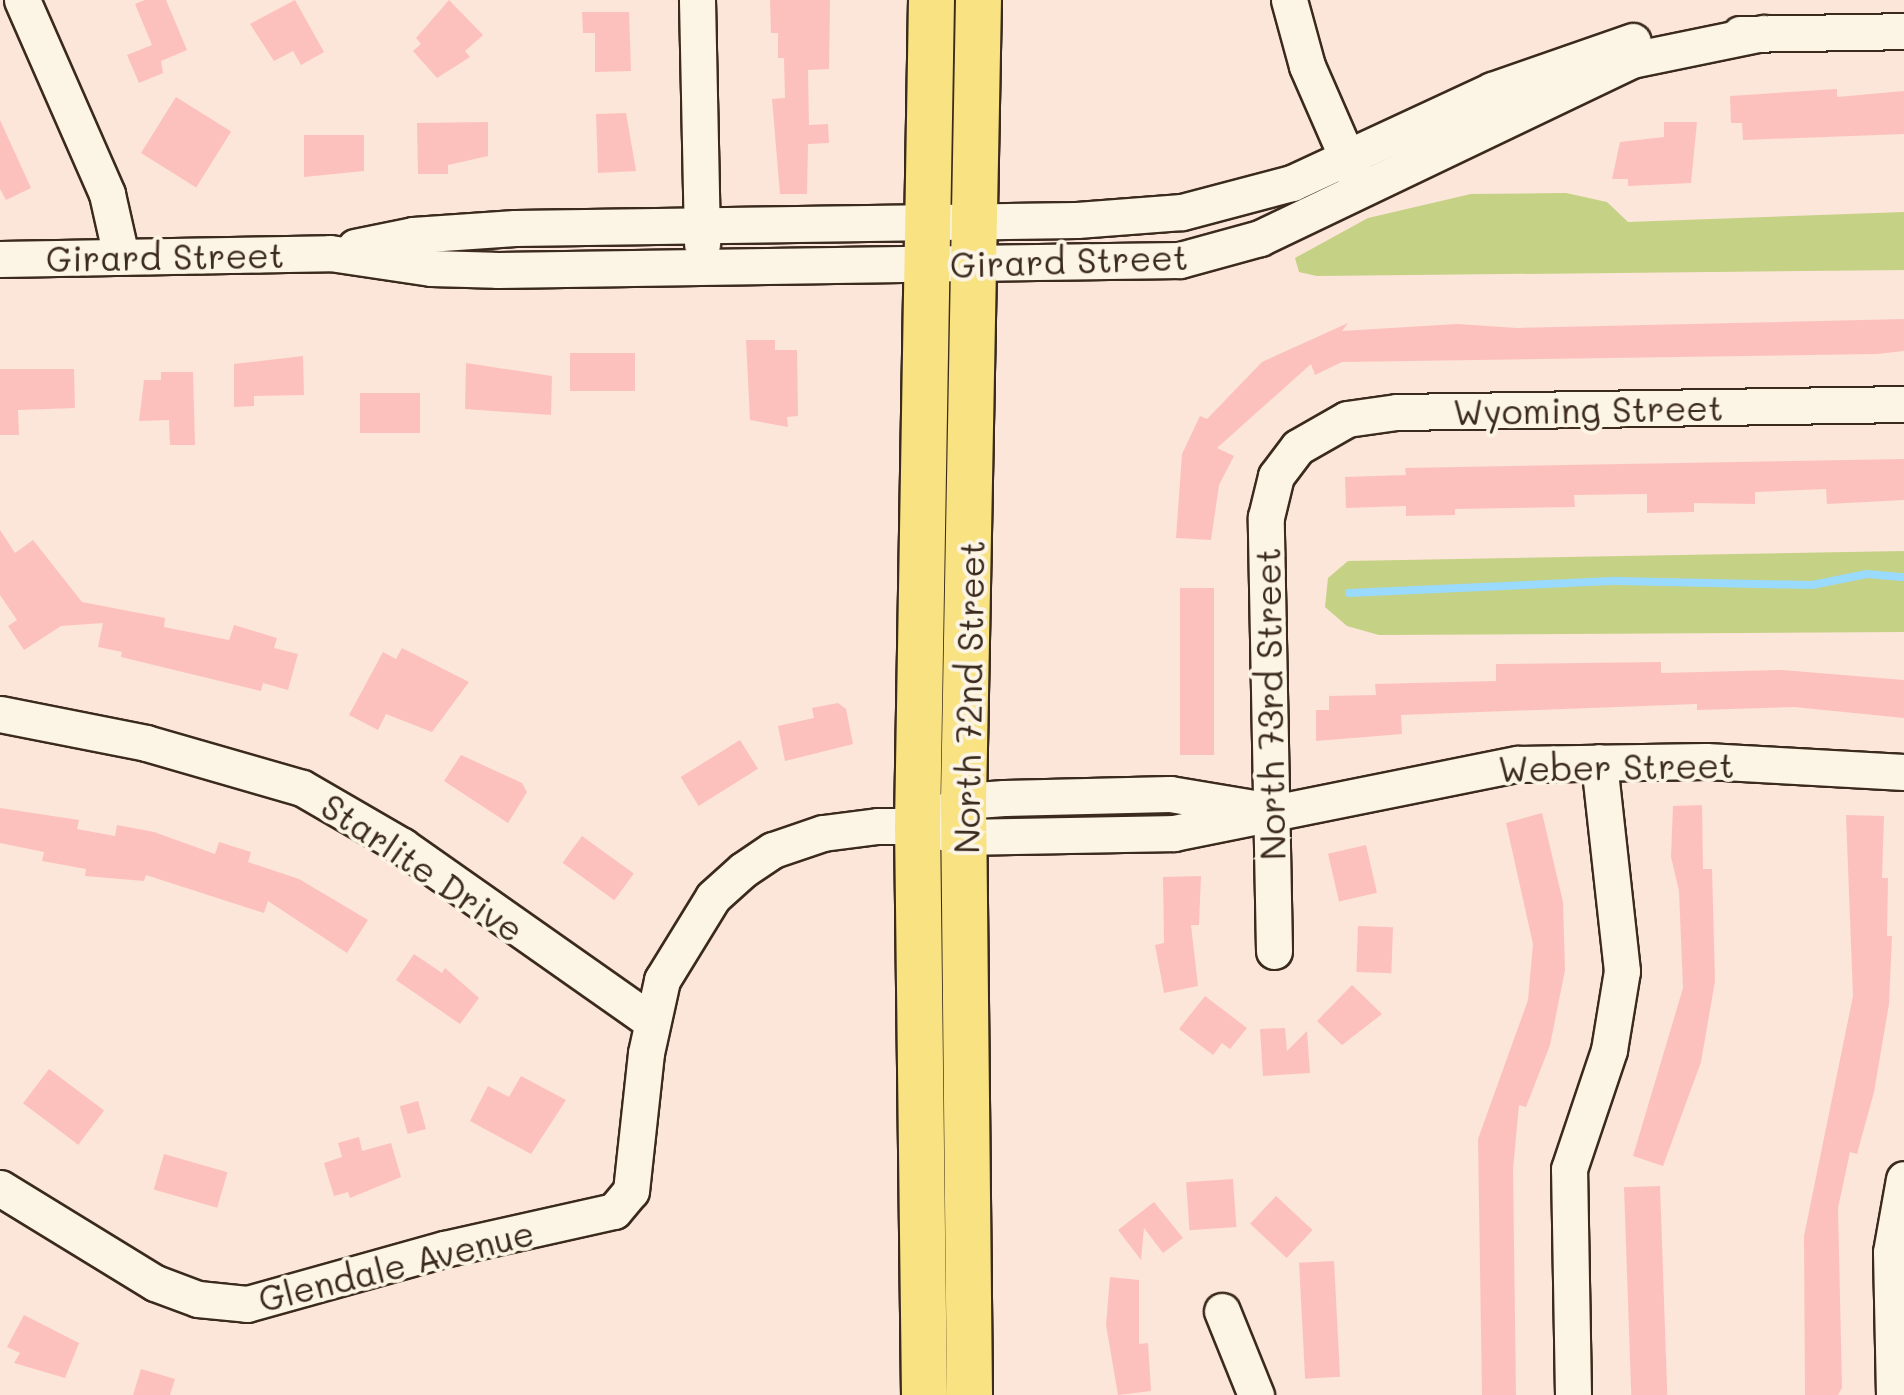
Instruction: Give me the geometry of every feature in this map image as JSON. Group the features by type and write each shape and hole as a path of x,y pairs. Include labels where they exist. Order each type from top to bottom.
{"main road":[{"name":"North 72nd Street","path":"924,1395 917,826 930,265 931,0"},
{"name":"North 72nd Street","path":"970,1395 964,819 978,0"}],"street":[{"path":"22,0 106,194 121,256"},
{"path":"697,0 702,265"},
{"path":"1290,0 1307,66 1362,190"},
{"name":"Girard Street","path":"330,253 431,268 1134,264 1197,256 1260,238 1631,60 1762,17"},
{"name":"Girard Street","path":"0,258 330,253 466,231 1120,218 1210,208 1292,183 1584,53 1762,17 1904,31"},
{"name":"Wyoming Street","path":"1286,460 1328,427 1368,414 1904,404"},
{"name":"North 73rd Street","path":"1274,951 1266,517 1286,460"},
{"name":"Starlite Drive","path":"0,714 146,743 302,788 402,846 651,1022"},
{"path":"1573,1395 1570,1169 1609,1050 1622,971 1599,762"},
{"name":"Weber Street","path":"630,1191 651,1022 662,980 693,925 742,870 773,850 823,832 964,819 1174,833 1490,768 1599,762 1744,762 1904,772"},
{"path":"1894,1395 1891,1252 1904,1179"},
{"name":"Glendale Avenue","path":"0,1188 155,1284 198,1299 246,1304 444,1248 581,1221 614,1211 630,1191"},
{"path":"1222,1310 1256,1395"}],"green space":[{"path":"1566,193 1607,202 1628,222 1904,212 1904,270 1317,276 1299,272 1295,258 1368,218 1471,194"},
{"path":"1904,551 1904,632 1379,635 1347,626 1325,607 1328,578 1348,561"}],"building":[{"path":"166,0 187,50 161,61 163,73 139,83 127,55 152,45 135,4"},
{"path":"295,0 324,52 301,65 293,51 274,61 250,24"},
{"path":"449,0 483,35 465,51 470,57 437,78 413,51 421,44 416,38"},
{"path":"770,0 830,0 829,69 808,70 809,125 828,124 829,143 808,144 807,194 780,194 772,99 785,98 784,58 778,58 778,33 771,33"},
{"path":"582,12 629,12 631,71 595,72 595,33 583,33"},
{"path":"1837,89 1837,97 1904,91 1904,134 1743,140 1742,123 1731,123 1730,96"},
{"path":"176,97 231,131 196,187 141,153"},
{"path":"626,113 636,171 598,173 596,114"},
{"path":"0,120 31,188 6,200 0,189"},
{"path":"488,122 488,156 448,165 448,174 418,174 417,123"},
{"path":"1664,122 1697,122 1691,183 1628,186 1628,179 1612,179 1620,142 1664,137"},
{"path":"304,135 364,135 364,171 304,177"},
{"path":"1904,319 1904,351 1877,354 1342,362 1315,375 1311,364 1217,448 1234,456 1219,485 1211,540 1176,538 1182,454 1200,416 1207,419 1262,362 1348,323 1342,331 1457,324 1517,328"},
{"path":"746,340 775,340 775,350 797,350 798,416 787,417 788,427 750,420"},
{"path":"570,353 635,353 635,391 570,391"},
{"path":"303,356 304,395 254,396 254,406 234,407 234,364"},
{"path":"466,363 552,376 551,415 465,409"},
{"path":"0,369 74,369 75,408 18,410 19,435 0,435"},
{"path":"161,372 193,372 195,445 170,445 169,420 139,421 144,380 161,380"},
{"path":"360,393 420,393 420,433 360,433"},
{"path":"1904,459 1904,500 1827,504 1826,489 1755,492 1755,504 1694,503 1694,512 1647,513 1647,494 1574,495 1575,507 1455,509 1455,515 1406,516 1406,506 1346,508 1345,477 1406,475 1405,468"},
{"path":"0,530 15,553 33,540 82,602 165,618 164,627 229,640 234,625 277,638 274,648 298,654 288,690 263,683 261,691 121,657 122,652 98,647 103,623 61,626 24,650 8,626 17,620 0,595"},
{"path":"1180,588 1214,588 1214,755 1180,755"},
{"path":"402,648 469,682 432,732 386,714 378,730 349,715 383,652 396,659"},
{"path":"1661,662 1661,673 1782,670 1904,680 1904,718 1794,707 1697,710 1697,704 1401,715 1402,734 1316,741 1316,710 1329,710 1329,696 1376,695 1375,684 1496,681 1496,664"},
{"path":"838,703 846,709 853,744 785,761 778,726 814,718 812,708"},
{"path":"740,740 758,769 699,806 681,777"},
{"path":"461,755 522,783 527,792 508,823 444,781"},
{"path":"1702,805 1703,869 1712,869 1715,981 1701,1062 1663,1166 1633,1156 1683,988 1679,891 1671,857 1673,806"},
{"path":"0,808 79,820 77,829 115,836 117,825 154,832 215,854 219,842 251,852 248,862 299,879 368,920 347,953 268,901 264,913 146,875 144,881 85,876 86,869 42,861 44,852 0,843"},
{"path":"1542,813 1563,902 1565,970 1550,1045 1526,1107 1519,1105 1513,1169 1516,1395 1482,1395 1478,1139 1528,1000 1533,944 1506,823"},
{"path":"1846,815 1884,816 1882,878 1888,878 1887,936 1892,936 1889,1004 1874,1092 1857,1154 1850,1152 1838,1208 1842,1388 1838,1395 1805,1395 1804,1236 1853,996"},
{"path":"582,836 634,874 614,900 563,863"},
{"path":"1366,845 1377,893 1339,902 1328,854"},
{"path":"1201,876 1199,925 1191,925 1198,986 1164,993 1155,945 1164,943 1163,877"},
{"path":"1358,926 1393,927 1391,973 1356,972"},
{"path":"414,954 442,973 445,968 479,998 460,1024 396,980"},
{"path":"1352,985 1382,1014 1342,1045 1317,1021"},
{"path":"1205,996 1247,1028 1230,1049 1222,1043 1213,1055 1179,1029"},
{"path":"1285,1028 1287,1051 1307,1031 1310,1073 1263,1076 1260,1029"},
{"path":"49,1069 104,1111 78,1145 23,1103"},
{"path":"521,1076 566,1100 531,1154 470,1121 488,1086 509,1097"},
{"path":"418,1101 426,1129 408,1134 400,1106"},
{"path":"359,1137 362,1151 391,1143 401,1177 350,1198 348,1192 334,1196 324,1163 342,1157 338,1143"},
{"path":"164,1154 227,1172 217,1208 154,1190"},
{"path":"1233,1179 1236,1227 1189,1230 1186,1182"},
{"path":"1660,1186 1667,1395 1631,1395 1624,1187"},
{"path":"1276,1196 1313,1230 1287,1258 1250,1224"},
{"path":"1154,1202 1183,1238 1163,1253 1144,1228 1141,1260 1118,1230"},
{"path":"1334,1261 1340,1377 1305,1379 1299,1263"},
{"path":"1110,1277 1139,1280 1139,1344 1148,1343 1151,1391 1118,1395 1106,1325"},
{"path":"24,1315 79,1343 65,1378 14,1363 20,1353 7,1347"},
{"path":"141,1369 175,1379 170,1395 133,1395"}],"waterway":[{"path":"1349,593 1617,581 1812,585 1867,574 1904,577"}]}
